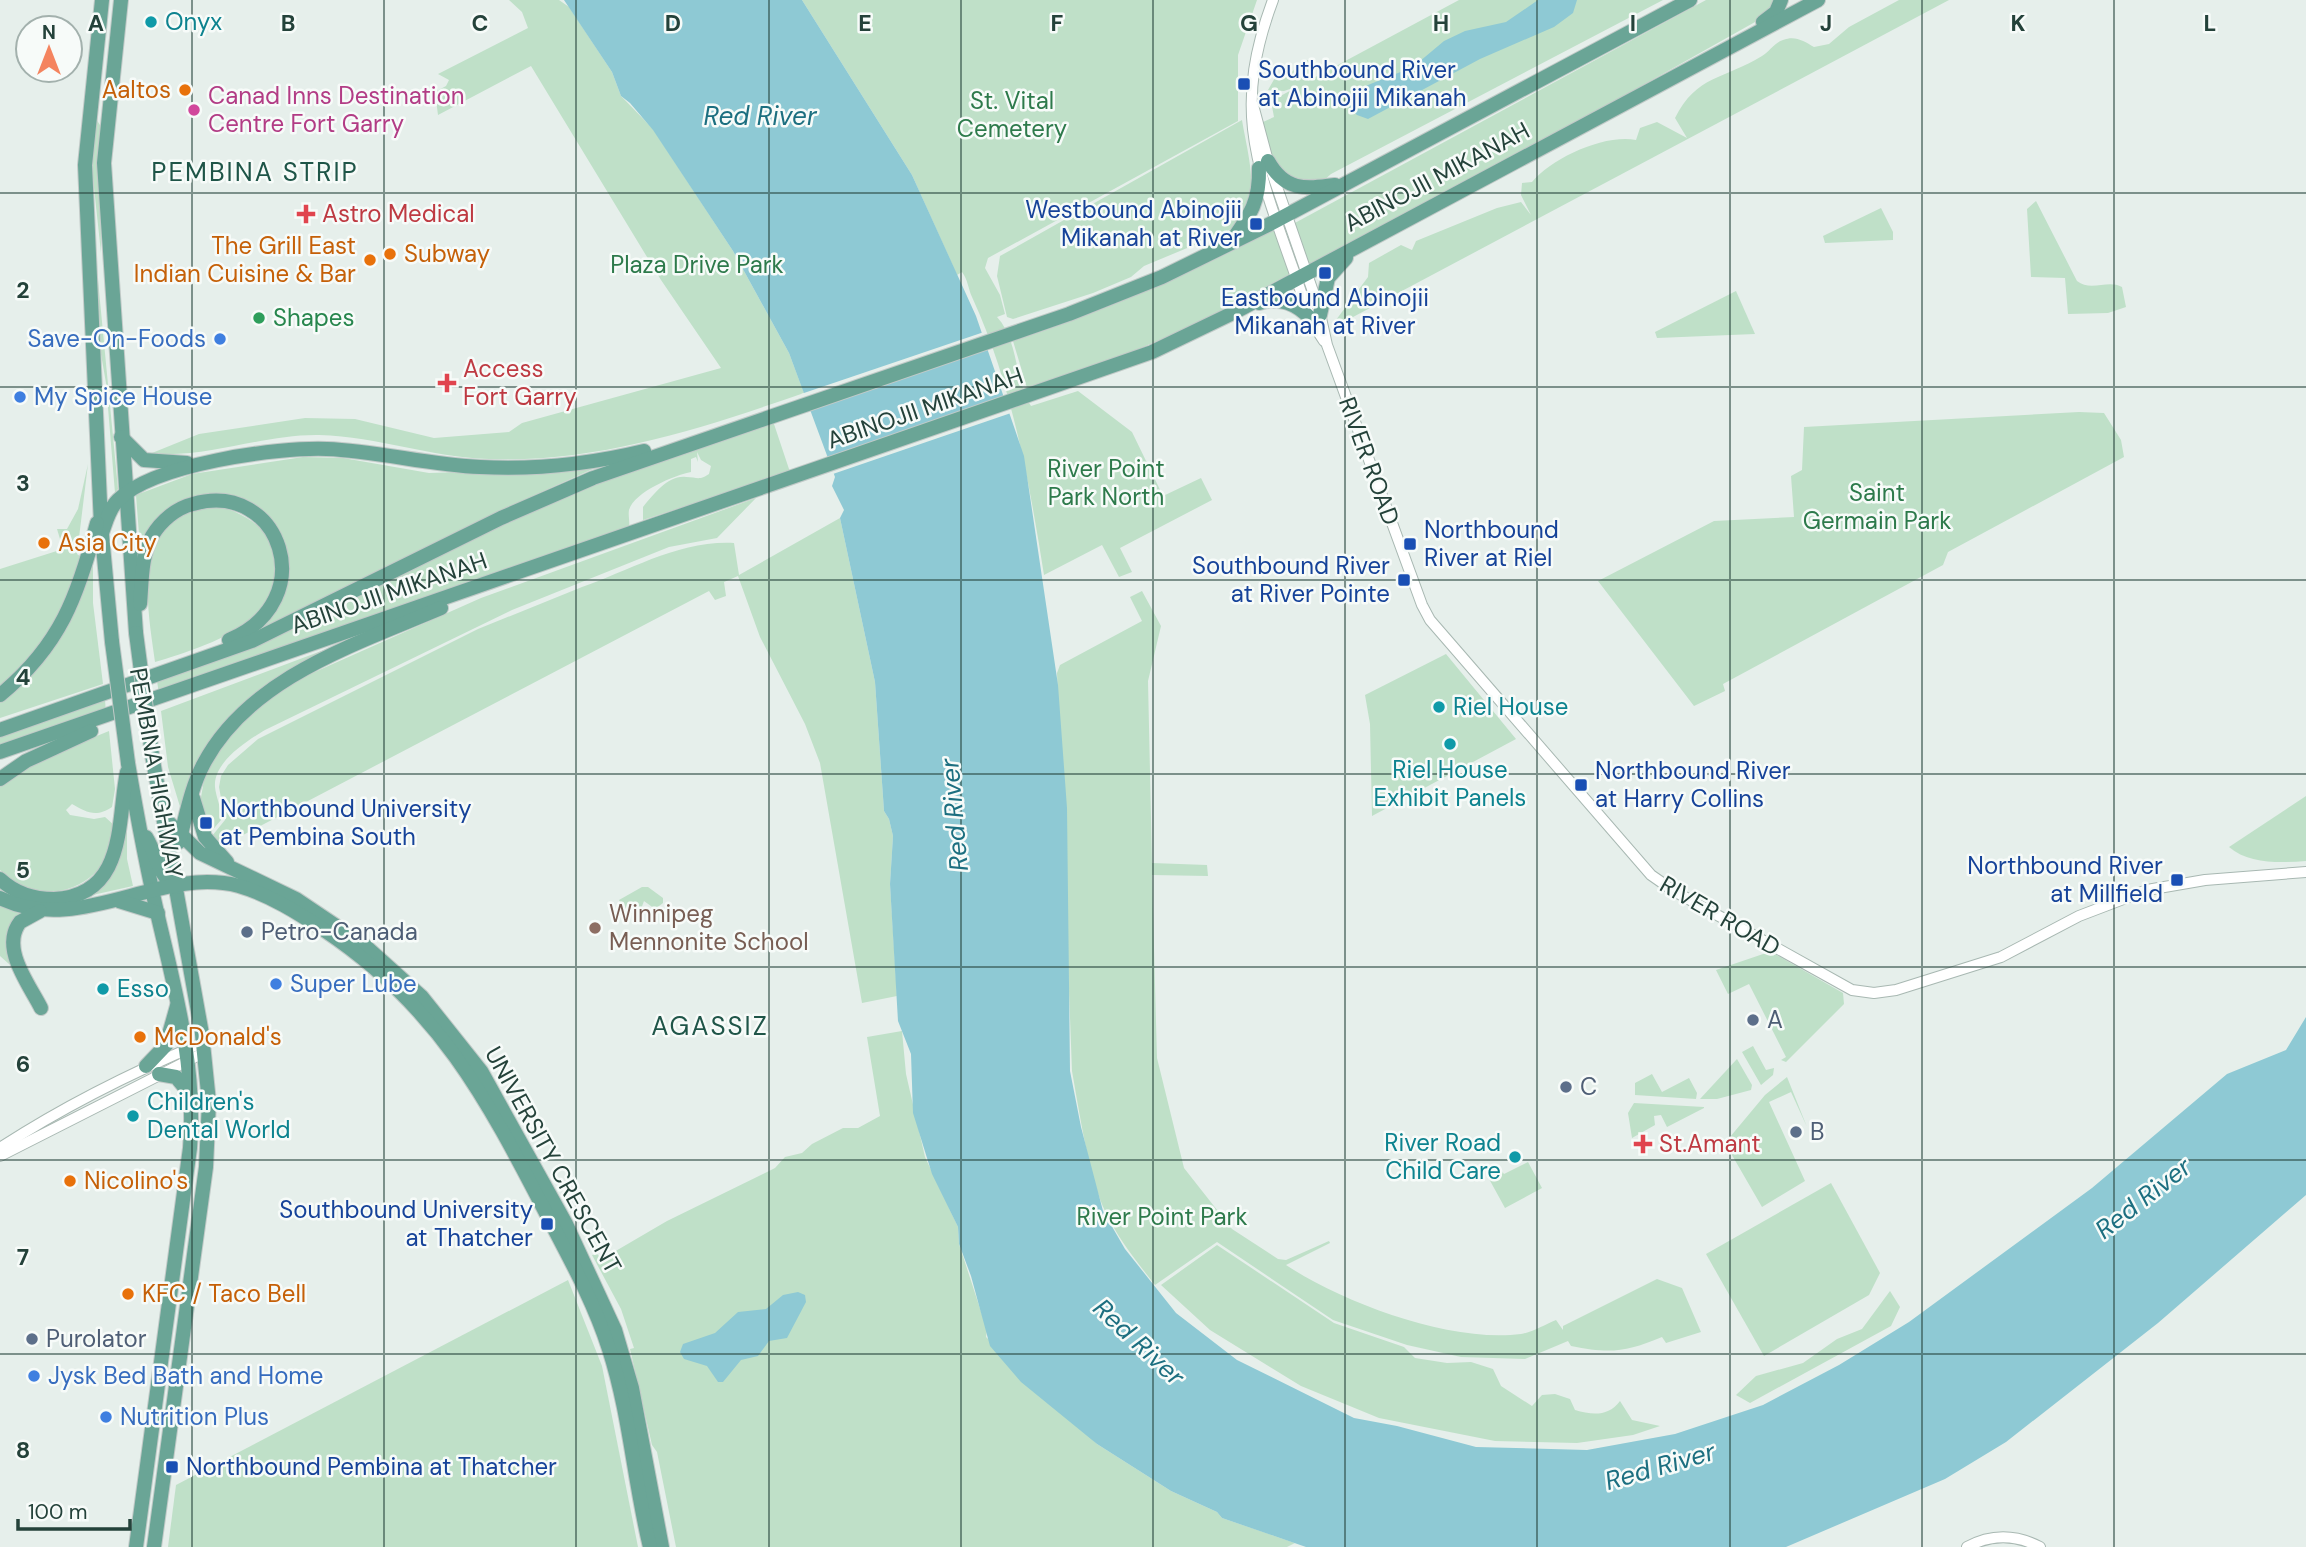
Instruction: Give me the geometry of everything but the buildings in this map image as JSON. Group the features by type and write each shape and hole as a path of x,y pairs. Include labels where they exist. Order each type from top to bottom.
{"main road":[{"name":"PEMBINA HIGHWAY","path":"102,0 85,165 102,533 112,642 128,763 139,827 178,1001 188,1054 191,1095 190,1148 136,1547"},
{"name":"PEMBINA HIGHWAY","path":"121,0 104,163 136,633 162,816 204,1047 209,1102 206,1167 154,1547"},
{"name":"ABINOJII MIKANAH","path":"0,730 164,674 276,630 546,498 623,467 1053,320 1162,277 1228,246 1690,0"},
{"path":"1672,78 1770,18 1781,0"},
{"name":"ABINOJII MIKANAH","path":"0,752 1153,352 1235,312 1818,0"},
{"path":"1263,164 1294,188 1346,183"},
{"path":"1228,246 1254,207 1260,192 1263,164"},
{"path":"1235,312 1275,300 1296,305 1316,317 1328,278 1335,267 1364,243"},
{"path":"102,533 112,508 125,495 163,476 208,464 271,453 319,449 464,467 540,467 618,457 727,431"},
{"path":"121,438 137,456 147,461 208,464"},
{"path":"136,633 144,559 152,537 164,521 191,504 216,501 239,506 265,524 277,542 283,564 281,589 270,612 245,633 164,674"},
{"path":"0,695 35,663 62,627 80,584 100,508"},
{"path":"172,866 202,766 220,738 267,692 341,652 551,560"},
{"path":"0,779 26,761 175,693"},
{"path":"0,878 15,890 42,898 71,896 94,883 108,866 117,847 128,763"},
{"path":"192,794 205,837 234,870"},
{"name":"UNIVERSITY CRESCENT","path":"162,816 200,853 312,908 396,971 452,1031 497,1095 593,1278 615,1330 632,1388 662,1547"},
{"path":"139,827 153,849 160,871 176,887"},
{"name":"UNIVERSITY CRESCENT","path":"0,898 20,906 44,910 73,909 204,882 234,885 292,909 349,948 395,987 465,1067 530,1181 600,1322 619,1384 650,1547"},
{"path":"115,901 158,913"},
{"path":"41,1008 16,960 13,937 23,918 44,910"},
{"path":"146,1066 166,1045 178,1001"},
{"path":"159,1074 176,1077 191,1095"}],"street":[{"name":"RIVER ROAD","path":"1273,0 1255,54 1253,105 1263,164 1301,276 1422,605 1430,620 1651,875 1836,983 1867,992 1896,990 2001,957 2079,916 2130,895 2205,880 2306,872"},
{"path":"0,1148 64,1109 146,1066 204,1047"},
{"path":"0,1156 159,1074 188,1054"},
{"path":"1967,1547 1992,1537 2026,1540 2040,1547"}],"green space":[{"name":"Plaza Drive Park","path":"509,0 559,0 569,7 612,72 621,96 653,129 733,251 789,353 804,393 728,419 650,441 530,459 446,455 363,439 319,435 274,439 207,451 152,453 199,434 305,418 355,419 434,438 509,432 522,423 721,368 661,280 531,66 438,115 435,92 446,86 449,80 438,74 528,28 522,12"},
{"name":"St. Vital Cemetery","path":"802,0 1257,0 1238,55 1238,121 988,258 985,268 1000,295 1005,314 997,317 1009,337 1031,406 1078,391 1132,432 1163,496 1201,478 1212,500 1120,548 1132,572 1119,577 1102,545 1044,575 1025,467 1008,397 966,278 962,272 957,275 912,175"},
{"path":"1459,0 1663,0 1331,174 1323,181 1298,185 1273,165 1263,122 1274,117 1271,101 1299,86 1284,91 1268,90 1276,76 1288,76 1302,61 1308,60 1313,71 1308,81"},
{"path":"1706,0 1775,0 1771,13 1494,169 1310,266 1293,224"},
{"path":"1899,0 1949,0 1338,325 1333,324 1368,277 1369,263 1401,245 1412,250 1416,241 1497,208 1521,202 1531,215 1521,195 1522,183 1532,182 1552,164 1594,144 1623,139 1636,140 1640,128 1657,122 1687,138 1675,118 1692,93 1702,86 1748,64 1783,40 1795,38 1814,47 1829,44 1849,27"},
{"path":"96,119 100,125 101,253 91,159"},
{"path":"1242,120 1250,165 1250,194 1247,208 1228,231 1144,266 1131,277 1093,293 1013,319 1007,317 997,276 1000,256"},
{"path":"2036,201 2077,281 2088,285 2111,284 2122,287 2126,307 2108,313 2068,314 2065,278 2031,277 2027,209"},
{"path":"1881,208 1893,232 1893,240 1825,243 1823,236"},
{"path":"1274,230 1290,274 1190,327 1115,359 1027,388 1013,341 1146,291"},
{"path":"98,280 118,489 115,493 106,383 98,337"},
{"path":"1736,291 1755,334 1657,338 1655,332"},
{"name":"Saint Germain Park","path":"2079,412 2104,413 2121,440 2124,457 1948,552 1943,565 1723,684 1725,691 1694,706 1598,581 1714,521 1794,517 1791,476 1802,470 1804,427"},
{"path":"773,421 790,472 643,520 643,507 667,482 679,477 700,478 709,474 711,466 701,460 697,452 698,462 696,457 691,459 691,472 656,485 632,503 629,510 629,527 159,694 157,681 558,497"},
{"path":"303,457 343,458 429,473 595,468 480,520 258,630 281,598 269,523 198,498 141,549 136,495 192,474"},
{"path":"88,464 77,554 81,557 68,594 40,644 0,686 0,569 63,549 57,529 67,529 78,509"},
{"path":"756,498 717,538 669,547 512,610 265,730 232,753 219,769 215,787 221,820 210,833 200,803 205,774 225,740 255,709 299,679 481,598"},
{"path":"223,507 249,519 268,538 277,575 272,595 262,610 229,634 155,662 148,599 151,555 159,537 171,521 190,511"},
{"path":"840,518 875,682 884,811 893,836 890,884 897,996 862,1003 820,763 805,724 760,637 738,576 724,582 726,596 715,600 709,591 222,846 212,836 225,820 219,787 221,776 228,765 258,739 478,629 655,558 694,546 734,543 739,575"},
{"path":"93,561 93,603 103,684 0,718 0,698 18,684"},
{"name":"River Point Park","path":"1142,591 1161,626 1148,681 1152,863 1207,865 1208,876 1152,875 1157,1058 1184,1168 1232,1229 1278,1259 1286,1260 1329,1241 1330,1243 1286,1265 1337,1293 1399,1317 1462,1332 1493,1335 1526,1333 1556,1320 1563,1330 1563,1326 1657,1279 1682,1288 1701,1332 1666,1343 1662,1337 1618,1350 1585,1349 1571,1346 1568,1341 1525,1359 1461,1357 1407,1345 1333,1320 1217,1242 1155,1285 1122,1242 1094,1182 1072,1071 1057,673 1060,665 1142,621 1130,597"},
{"path":"356,638 257,695 181,810 168,767 161,711"},
{"path":"1446,654 1516,739 1372,816 1370,724 1365,695"},
{"path":"105,700 106,713 0,748 0,735"},
{"path":"109,731 115,789 112,807 96,813 72,804 66,810 70,815 94,819 105,817 115,826 111,847 102,865 89,878 72,887 54,891 36,890 17,883 0,870 0,787 37,761"},
{"path":"2306,796 2306,861 2275,862 2255,859 2245,857 2229,847"},
{"path":"127,824 127,859 133,886 43,906 0,893 0,884 29,899 61,901 91,890 113,865"},
{"path":"642,887 648,887 663,898 663,903 655,909 644,901 641,909 627,916 619,900"},
{"path":"0,903 25,912 14,962 9,964 0,956"},
{"path":"1773,953 1843,993 1844,1004 1786,1062 1781,1060 1786,1057 1749,984 1728,994 1716,970"},
{"path":"902,1031 906,1074 925,1157 958,1227 959,1244 987,1330 986,1337 1097,1444 1171,1491 1217,1512 1222,1518 1295,1543 1287,1547 676,1547 657,1452 652,1445 630,1349 634,1348 621,1309 592,1255 597,1254 602,1259 667,1221 775,1168 785,1157 802,1153 812,1144 843,1128 858,1128 880,1116 867,1037"},
{"path":"1753,1046 1766,1070 1774,1068 1773,1075 1761,1085 1742,1052"},
{"path":"1737,1059 1752,1085 1751,1090 1717,1099 1700,1099"},
{"path":"1652,1074 1662,1092 1689,1078 1697,1093 1696,1099 1635,1095 1635,1083"},
{"path":"1787,1077 1807,1127 1791,1092 1769,1102 1805,1181 1762,1207 1725,1143 1765,1095"},
{"path":"1634,1103 1704,1108 1667,1127 1661,1115 1654,1116 1655,1125 1632,1138 1628,1113"},
{"path":"1528,1162 1542,1188 1505,1208 1488,1177 1501,1170 1504,1174"},
{"path":"1831,1183 1880,1273 1869,1295 1764,1356 1706,1254"},
{"path":"1217,1245 1334,1323 1404,1347 1415,1358 1447,1363 1471,1362 1493,1369 1501,1386 1532,1406 1542,1395 1555,1394 1570,1399 1575,1410 1599,1413 1610,1410 1620,1401 1632,1420 1660,1426 1633,1435 1577,1443 1495,1441 1379,1418 1301,1386 1210,1330 1161,1285"},
{"path":"568,1280 602,1366 638,1547 168,1547 176,1485"},
{"path":"1890,1291 1900,1307 1891,1326 1750,1403 1736,1395 1756,1376 1803,1363 1837,1339 1862,1329"}],"water":[{"name":"Red River","path":"564,0 802,0 912,175 976,316 1024,456 1058,685 1067,808 1070,1071 1081,1127 1103,1211 1125,1249 1176,1313 1237,1360 1354,1418 1397,1426 1476,1447 1587,1450 1675,1434 1763,1405 1839,1365 1909,1322 2092,1188 2227,1074 2286,1050 2306,1017 2306,1195 2158,1323 2006,1442 1945,1479 1786,1547 1306,1547 1222,1518 1217,1512 1171,1491 1097,1444 1021,1382 990,1346 971,1276 959,1244 958,1227 932,1174 913,1113 911,1054 898,1021 890,884 893,836 884,811 875,682 840,518 844,510 832,486 835,477 789,353 733,251 653,130 621,96 612,72"},
{"path":"1538,0 1577,0 1573,13 1554,27 1480,59 1368,119 1357,115 1348,106 1353,91 1413,67 1444,41 1465,31 1506,22"},
{"path":"798,1292 805,1295 806,1302 787,1338 769,1341 758,1356 741,1360 723,1382 718,1382 707,1366 684,1359 680,1352 683,1344 715,1333 738,1312 766,1309 783,1295"}],"pier":[{"path":"984,332 989,347 807,409 801,394"},
{"path":"1006,398 1011,413 830,475 823,460"}],"place":[{"name":"Onyx","path":"151,22"},
{"name":"Southbound River at Abinojii Mikanah","path":"1244,84"},
{"name":"Aaltos","path":"185,90"},
{"name":"Canad Inns Destination Centre Fort Garry","path":"194,110"},
{"name":"Astro Medical","path":"306,214"},
{"name":"Westbound Abinojii Mikanah at River","path":"1256,224"},
{"name":"Subway","path":"390,254"},
{"name":"The Grill East Indian Cuisine & Bar","path":"370,260"},
{"name":"Eastbound Abinojii Mikanah at River","path":"1325,273"},
{"name":"Shapes","path":"259,318"},
{"name":"Save-On-Foods","path":"220,339"},
{"name":"Access Fort Garry","path":"447,383"},
{"name":"My Spice House","path":"20,397"},
{"name":"Asia City","path":"44,543"},
{"name":"Northbound River at Riel","path":"1410,544"},
{"name":"Southbound River at River Pointe","path":"1404,580"},
{"name":"Riel House","path":"1439,707"},
{"name":"Riel House Exhibit Panels","path":"1450,744"},
{"name":"Northbound River at Harry Collins","path":"1581,785"},
{"name":"Northbound University at Pembina South","path":"206,823"},
{"name":"Northbound River at Millfield","path":"2177,880"},
{"name":"Winnipeg Mennonite School","path":"595,928"},
{"name":"Petro-Canada","path":"247,932"},
{"name":"Super Lube","path":"276,984"},
{"name":"Esso","path":"103,989"},
{"name":"A","path":"1753,1020"},
{"name":"McDonald's","path":"140,1037"},
{"name":"C","path":"1566,1087"},
{"name":"Children's Dental World","path":"133,1116"},
{"name":"B","path":"1796,1132"},
{"name":"St.Amant","path":"1643,1144"},
{"name":"River Road Child Care","path":"1515,1157"},
{"name":"Nicolino's","path":"70,1181"},
{"name":"Southbound University at Thatcher","path":"547,1224"},
{"name":"KFC / Taco Bell","path":"128,1294"},
{"name":"Purolator","path":"32,1339"},
{"name":"Jysk Bed Bath and Home","path":"34,1376"},
{"name":"Nutrition Plus","path":"106,1417"},
{"name":"Northbound Pembina at Thatcher","path":"172,1467"}],"district":[{"name":"PEMBINA STRIP","path":"255,172"},
{"name":"AGASSIZ","path":"710,1026"}],"park label":[{"name":"River Point Park North","path":"1106,483"}]}
